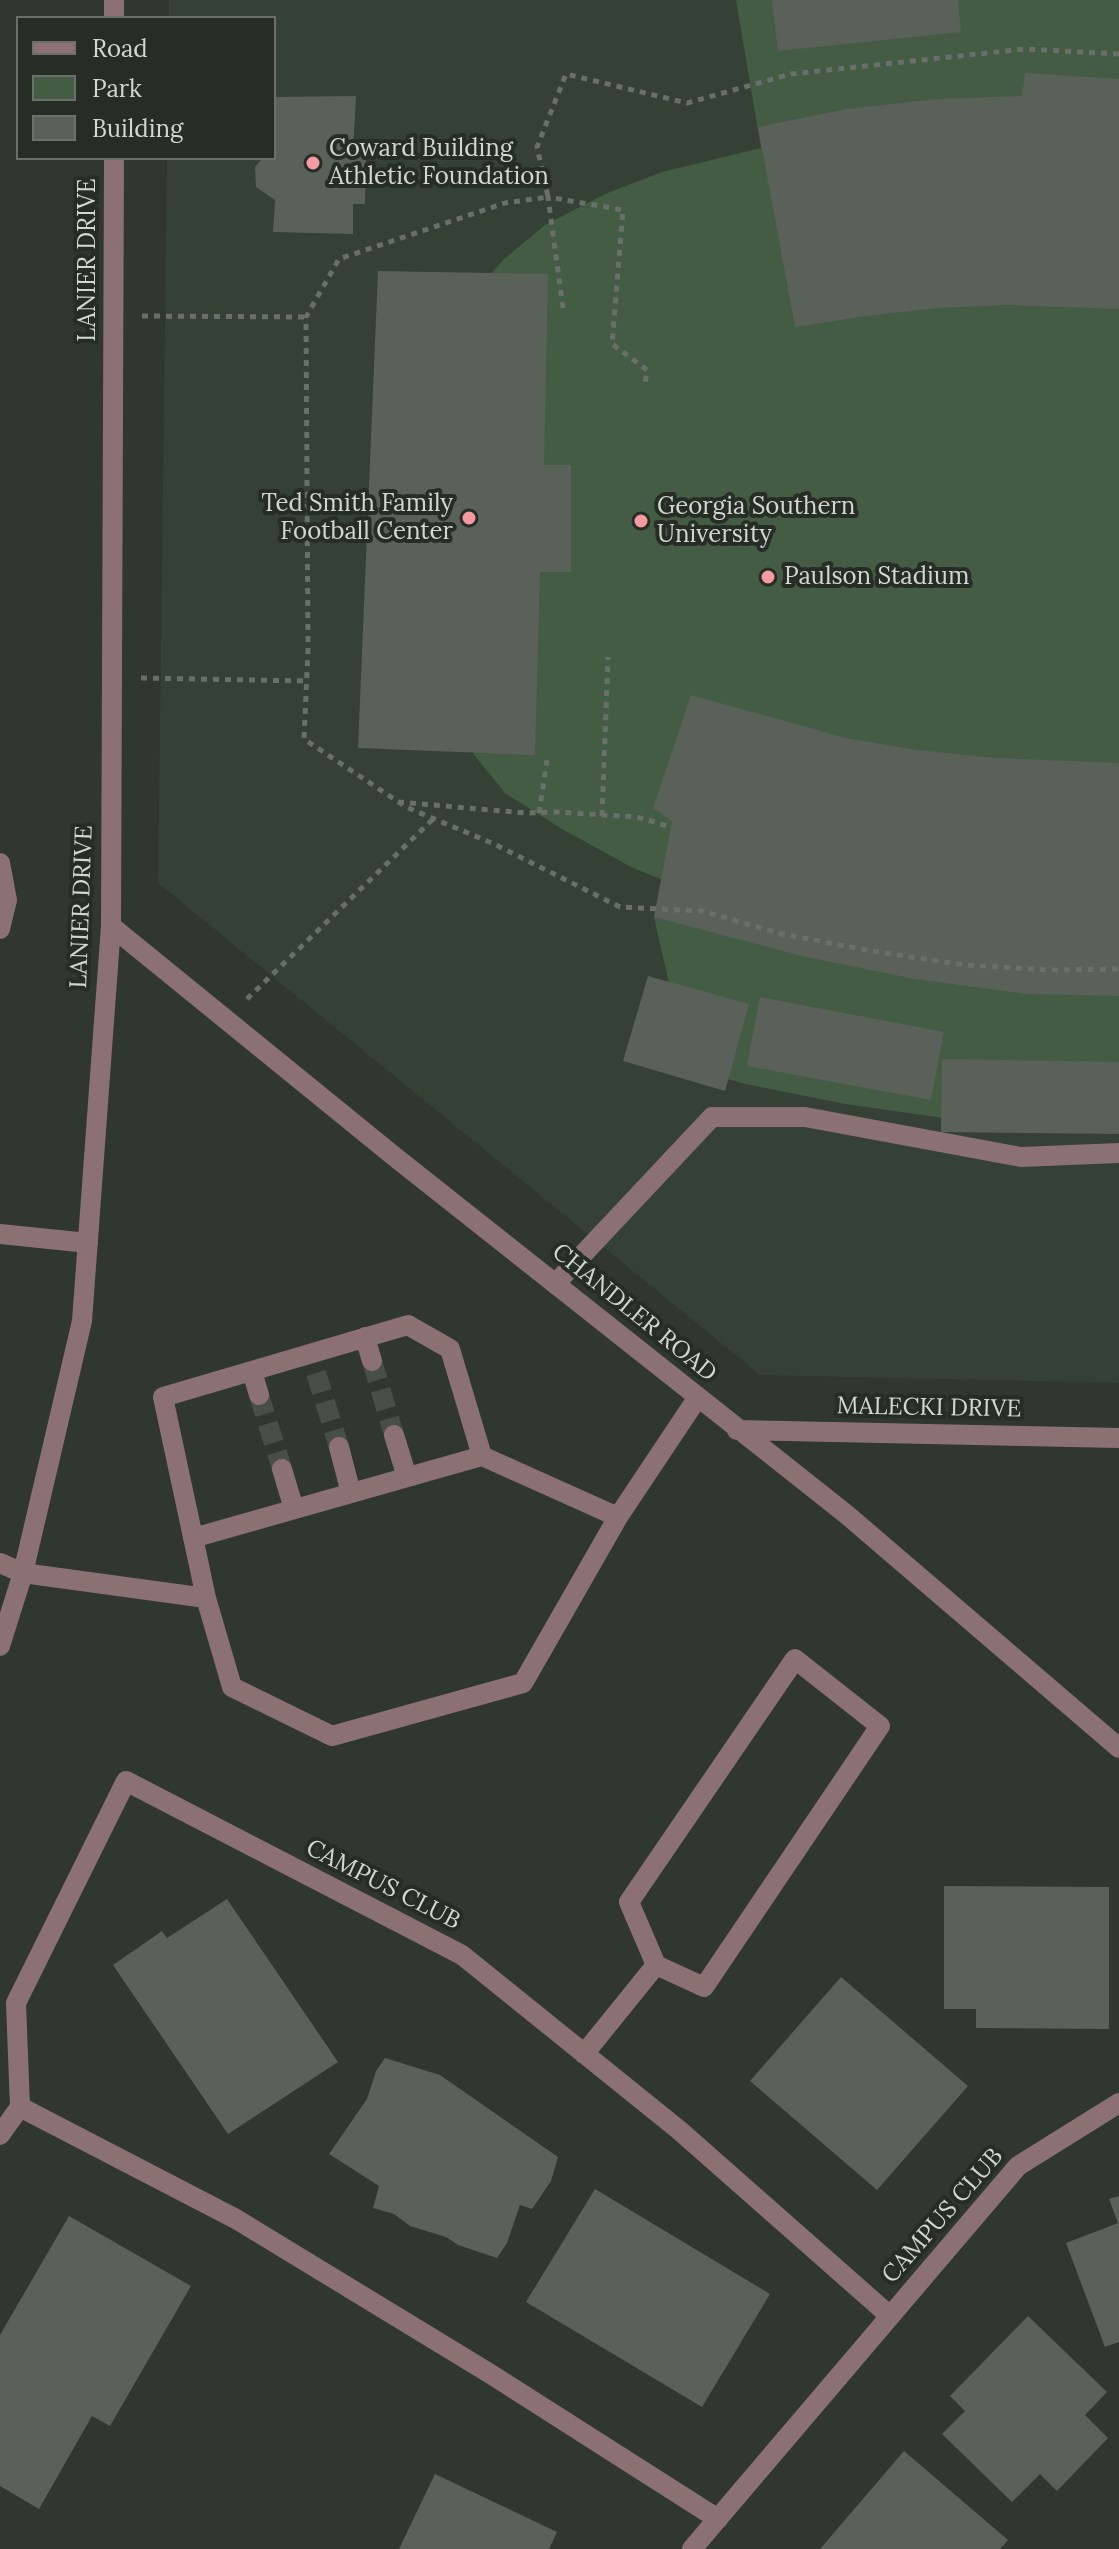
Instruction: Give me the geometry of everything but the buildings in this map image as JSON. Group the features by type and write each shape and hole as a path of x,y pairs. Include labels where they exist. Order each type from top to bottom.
{"street":[{"name":"LANIER DRIVE","path":"0,1646 23,1573 82,1321 88,1243 111,926 114,160"},
{"path":"0,863 7,900 0,929"},
{"name":"CHANDLER ROAD","path":"111,926 737,1430 846,1514 1119,1748"},
{"path":"556,1283 712,1117 805,1117 1021,1157 1119,1153"},
{"path":"0,1234 88,1243"},
{"path":"482,1456 450,1349 408,1325 365,1337 313,1363 252,1371 163,1397 206,1598 232,1687 332,1736 523,1683 618,1517 698,1397"},
{"path":"365,1337 372,1361"},
{"path":"252,1371 259,1395"},
{"name":"MALECKI DRIVE","path":"737,1430 1119,1438"},
{"path":"394,1435 407,1477"},
{"path":"339,1447 351,1493"},
{"path":"193,1538 482,1456 618,1517"},
{"path":"282,1469 294,1509"},
{"path":"0,1563 23,1573 206,1598"},
{"path":"795,1659 880,1726 704,1987 656,1965 629,1902 795,1659"},
{"name":"CAMPUS CLUB","path":"20,2107 16,2003 126,1781 462,1955 679,2130 890,2316"},
{"path":"584,2054 656,1965"},
{"name":"CAMPUS CLUB","path":"692,2549 1018,2166 1119,2103"},
{"path":"0,2135 20,2107 236,2219 489,2373 718,2519"}],"path":[{"path":"563,308 548,197 537,147 566,74 687,103 791,74 1025,49 1119,54"},
{"path":"645,384 647,370 612,344 623,210 548,197 505,203 339,259 306,317 307,681 304,739 397,802 494,844 620,907 702,911 782,934 965,965 1051,970 1119,969"},
{"path":"113,316 306,317"},
{"path":"602,816 608,657"},
{"path":"112,678 307,681"},
{"path":"539,813 547,760"},
{"path":"397,802 637,817 671,827"},
{"path":"226,1020 433,819"}],"shaded area":[{"name":"Georgia Southern University","path":"169,0 1119,0 1119,1383 760,1375 158,883 167,160 276,160 276,16 169,16"}],"green space":[{"name":"Paulson Stadium","path":"736,0 1119,0 1119,1123 950,1119 845,1104 745,1084 688,1068 654,917 706,897 633,868 506,794 475,756 448,709 472,295 504,259 545,225 605,194 662,172 761,148"}],"tunnel":[{"path":"372,1361 394,1435"},
{"path":"316,1373 339,1447"},
{"path":"259,1395 282,1469"}],"place":[{"name":"Coward Building Athletic Foundation","path":"313,163"},
{"name":"Ted Smith Family Football Center","path":"469,518"},
{"name":"Georgia Southern University","path":"641,521"},
{"name":"Paulson Stadium","path":"768,577"}]}
